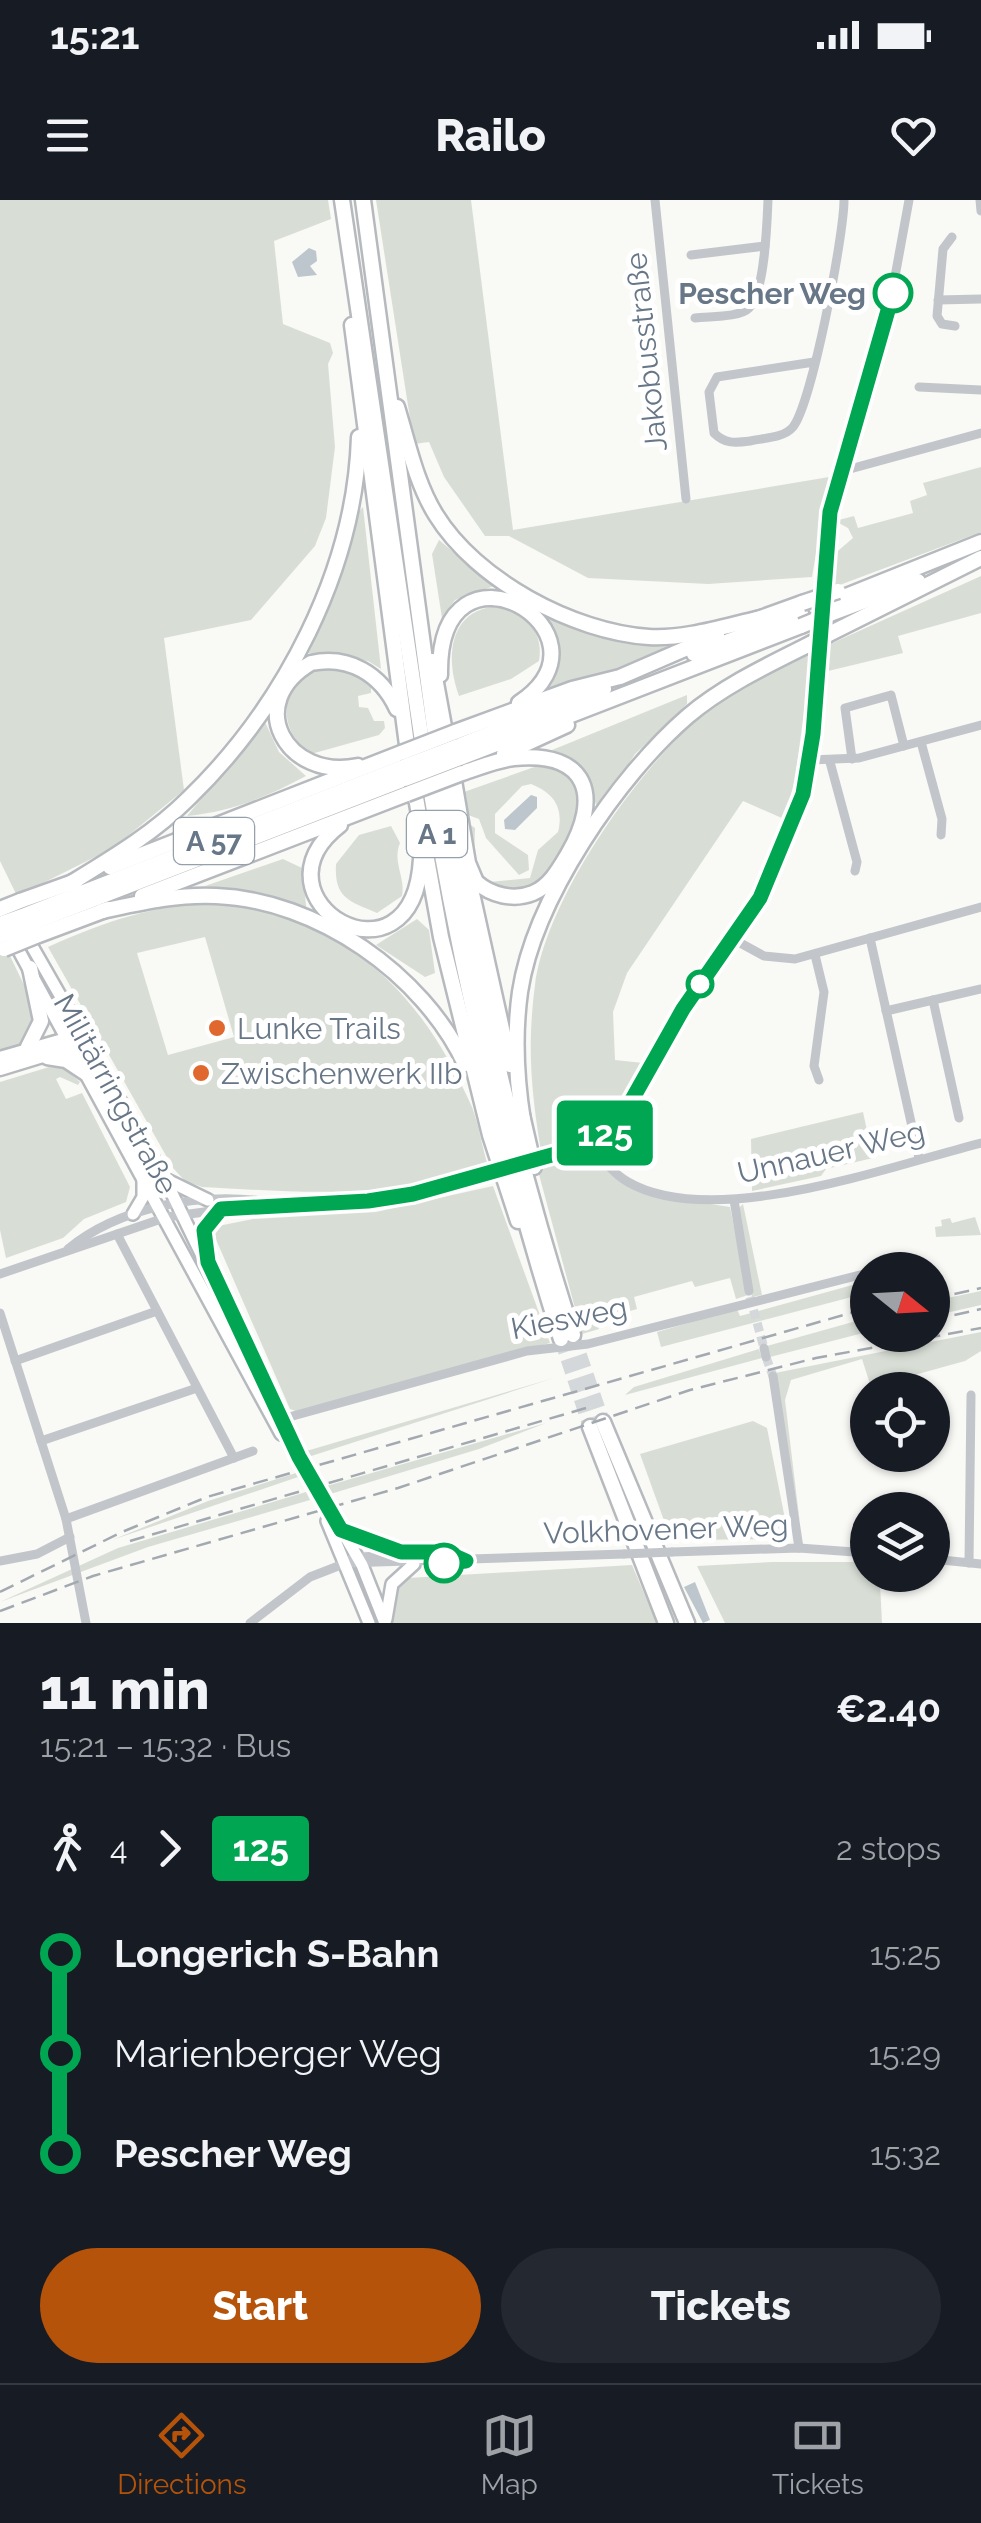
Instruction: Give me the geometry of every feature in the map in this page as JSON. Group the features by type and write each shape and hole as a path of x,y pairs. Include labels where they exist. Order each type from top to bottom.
{"highway":[{"path":"340,200 404,766 370,808 329,833 315,855 311,884 330,919 366,930 380,928 402,916 417,889 422,839"},
{"name":"A 1","path":"340,200 454,932 534,1255 567,1337 466,929 416,598 364,200"},
{"path":"1,945 70,882 122,852 191,797 234,746 305,638 339,556 356,482 357,366"},
{"path":"387,373 411,454 436,516 476,559 512,586 574,618 636,635 693,633 761,618 802,614 981,542"},
{"path":"523,1120 516,1053 520,989 537,932 580,852 625,783 691,713 806,646 981,558"},
{"name":"A 57","path":"0,921 28,919 404,766 833,602 981,558"},
{"path":"534,1255 510,1203 483,1108 441,937 404,766 392,700 358,666 324,660 292,676 278,701 277,714 282,737 296,755 329,768 378,762 404,766 456,747 490,718 536,688 550,652 546,632 534,613 515,600 499,596 471,602 448,623 440,649 456,747 455,789 464,860 553,1250 556,1281"},
{"path":"416,598 456,747"},
{"name":"A 57","path":"456,747 643,687 802,614"},
{"path":"490,718 620,677 761,618"},
{"path":"455,789 471,876 497,895 520,896 543,887 559,869 586,821 588,796 584,785 561,764 456,747"},
{"path":"70,882 378,762"},
{"path":"102,911 370,808"},
{"path":"28,919 102,911 160,899 216,896 270,906 325,929 388,966 419,993 458,1050 483,1108"},
{"name":"A 57","path":"0,909 28,919"},
{"path":"26,1050 38,1036 41,1022 30,968"},
{"path":"0,1058 75,1039"},
{"path":"0,1068 42,1056 75,1039"},
{"path":"42,1056 66,1060 88,1074"},
{"path":"666,1623 597,1424 686,1623"}],"main road":[{"name":"Militärringstraße","path":"0,892 75,1039 88,1074 355,1561 369,1623"},
{"name":"Militärringstraße","path":"0,921 165,1179 385,1623"},
{"path":"133,1214 143,1197 142,1172"},
{"path":"165,1179 208,1200"},
{"path":"208,1262 204,1230 221,1209"},
{"path":"341,1530 401,1552"},
{"path":"385,1623 392,1584 414,1564"}],"street":[{"name":"Jakobusstraße","path":"656,200 686,499"},
{"path":"696,318 748,309 765,246 768,200"},
{"path":"814,362 717,376 709,392 714,433 735,442 787,433 796,422 814,362 844,200"},
{"path":"181,1209 368,1201 478,1178 591,1144 630,1107 683,1009 760,898 785,845 810,760 828,522 839,472 888,315 909,200"},
{"path":"980,200 981,210"},
{"path":"952,237 943,250 937,316 942,324 955,326"},
{"path":"691,255 765,246"},
{"path":"938,300 981,299"},
{"path":"920,387 981,390"},
{"path":"839,472 981,433"},
{"path":"852,759 845,708 890,695 904,746"},
{"path":"810,760 852,759 981,725"},
{"path":"921,742 942,819 941,836"},
{"path":"830,762 857,862 856,871"},
{"path":"734,939 772,958 814,955 981,906"},
{"path":"870,938 918,1158"},
{"path":"814,955 824,992 814,1066 819,1080"},
{"path":"886,1012 980,993"},
{"path":"934,1000 959,1118"},
{"name":"Unnauer Weg","path":"591,1144 619,1176 647,1190 684,1199 734,1200 981,1143"},
{"path":"65,1250 133,1214 181,1209 208,1200 284,1204"},
{"path":"734,1200 749,1291"},
{"path":"0,1274 117,1234 164,1212"},
{"path":"117,1234 234,1458"},
{"name":"Kiesweg","path":"282,1419 527,1351 588,1344 850,1278"},
{"path":"14,1362 157,1311"},
{"path":"0,1313 66,1519 86,1623"},
{"path":"773,1376 799,1548"},
{"path":"41,1441 197,1388"},
{"path":"968,1563 971,1395"},
{"path":"66,1519 253,1451"},
{"path":"0,1561 37,1554 70,1537"},
{"name":"Volkhovener Weg","path":"355,1561 414,1564 799,1548 850,1552"},
{"name":"Volkhovener Weg","path":"355,1561 401,1552 446,1552 466,1561"},
{"path":"250,1623 310,1577 355,1561"},
{"path":"950,1561 981,1564"}],"shaded area":[{"path":"0,200 328,200 331,219 274,241 283,324 330,343 333,353 328,364 335,447 326,518 315,546 251,620 164,638 184,790 113,848 17,896 0,861"},
{"path":"376,200 471,200 513,530 829,477 812,577 708,584 588,578 509,536 485,536 444,477 429,442 414,444"},
{"path":"309,248 316,251 317,261 310,266 317,275 298,277 292,262"},
{"path":"981,467 981,532 829,589 832,556 853,538 848,528 835,521 854,516 858,528 913,513 910,501 927,495 923,483"},
{"path":"363,507 381,669 368,661 307,653 336,590 355,516"},
{"path":"439,540 494,586 455,600 442,618 432,554"},
{"path":"981,576 981,613 898,636 903,653 824,672 828,645"},
{"path":"529,602 554,615 690,639 675,644 677,651 546,694 560,658 544,617"},
{"path":"499,606 517,613 531,625 539,641 539,661 511,679 459,696 452,652 460,626 482,609"},
{"path":"812,651 795,780 784,819 743,801 627,973 613,1012 615,1060 643,1063 633,1081 603,1120 576,1137 541,1151 531,1068 535,985 559,909 581,867 635,787 695,721 734,690"},
{"path":"325,668 345,670 371,685 371,693 358,696 359,707 368,708 374,721 384,721 385,728 379,735 311,754 291,731 287,705 299,682"},
{"path":"687,695 687,704 635,754 607,798 596,805 587,777 552,750"},
{"path":"265,722 279,752 306,776 248,802 187,816"},
{"path":"540,765 554,767 574,781 582,814 563,855 543,879 518,891 495,889 474,869 466,827 469,824 475,828 474,864 489,882 530,878 538,850 558,832 558,809 546,792 531,784 522,786 495,814 495,833 528,855 529,870 519,875 486,838 479,819 468,815 464,792"},
{"path":"531,795 537,797 537,808 515,830 505,829 504,820"},
{"path":"391,826 400,843 402,896 377,913 345,897 338,884 336,864 359,835"},
{"path":"283,859 302,868 307,914 275,899 205,886"},
{"path":"217,902 305,926 341,944 374,967 403,995 451,1065 472,1107 488,1166 418,1185 346,1192 202,1187 185,1181 173,1168 48,947 130,916","holes":["205,937 234,1037 168,1055 137,953"]},
{"path":"417,919 429,930 435,973 425,977 376,945"},
{"path":"8,952 28,993 33,1019 38,1019 27,1044 0,1054 0,955"},
{"path":"49,1067 64,1068 80,1082 78,1085 56,1079 66,1099 82,1093 130,1187 126,1202 84,1219 63,1238 6,1258 0,1230 0,1082"},
{"path":"863,1112 873,1158 826,1169 821,1176 752,1191 751,1139"},
{"path":"586,1155 645,1194 730,1207 748,1295 736,1299 730,1278 695,1287 692,1281 634,1297 637,1309 597,1321 599,1329 582,1334 537,1167"},
{"path":"493,1186 550,1343 298,1412 290,1409 214,1235 218,1226 253,1219 376,1212"},
{"path":"743,1204 762,1295 752,1297 738,1209"},
{"path":"975,1217 981,1235 936,1237 935,1227 942,1226 941,1220 950,1218 952,1223"},
{"path":"850,1286 850,1297 661,1347 657,1332 737,1309 740,1316"},
{"path":"981,1291 981,1305 950,1312 950,1297"},
{"path":"850,1323 850,1336 770,1357 767,1346"},
{"path":"981,1332 981,1351 965,1361 925,1372 866,1372 862,1359 791,1380 785,1400 800,1524 775,1373 881,1352 950,1352 950,1338"},
{"path":"759,1349 762,1358 625,1395 634,1387"},
{"path":"554,1378 305,1458 303,1452"},
{"path":"753,1421 767,1428 789,1539 671,1540 640,1454"},
{"path":"546,1423 479,1449 327,1495 323,1487"},
{"path":"296,1473 298,1477 112,1540 208,1501"},
{"path":"306,1492 310,1500 148,1547 0,1602 118,1548"},
{"path":"850,1562 850,1592 880,1592 882,1623 725,1623 697,1566"},
{"path":"632,1565 657,1623 393,1623 392,1598 408,1578"},
{"path":"695,1582 710,1620 703,1623 684,1587"}],"tunnel":[{"path":"750,1297 764,1348"},
{"path":"573,1335 603,1422"},
{"path":"561,1339 590,1427"},
{"path":"766,1357 773,1376"}],"railway":[{"path":"950,1295 981,1288"},
{"path":"950,1316 981,1309"},
{"path":"0,1592 122,1532 207,1497 850,1313"},
{"path":"0,1611 93,1576 398,1488 690,1390 816,1358 981,1328"},
{"path":"130,1541 586,1408"}],"bus line":[{"name":"125","path":"444,1563 466,1561 446,1552 401,1552 364,1542 341,1530 330,1515 208,1262 204,1230 221,1209 368,1201 478,1178 591,1144 620,1121 683,1009 760,898 803,794 813,734 830,512 893,293"}],"place":[{"name":"Pescher Weg","path":"893,293"},
{"name":"Lunke Trails","path":"217,1028"},
{"name":"Zwischenwerk IIb","path":"201,1073"}]}
